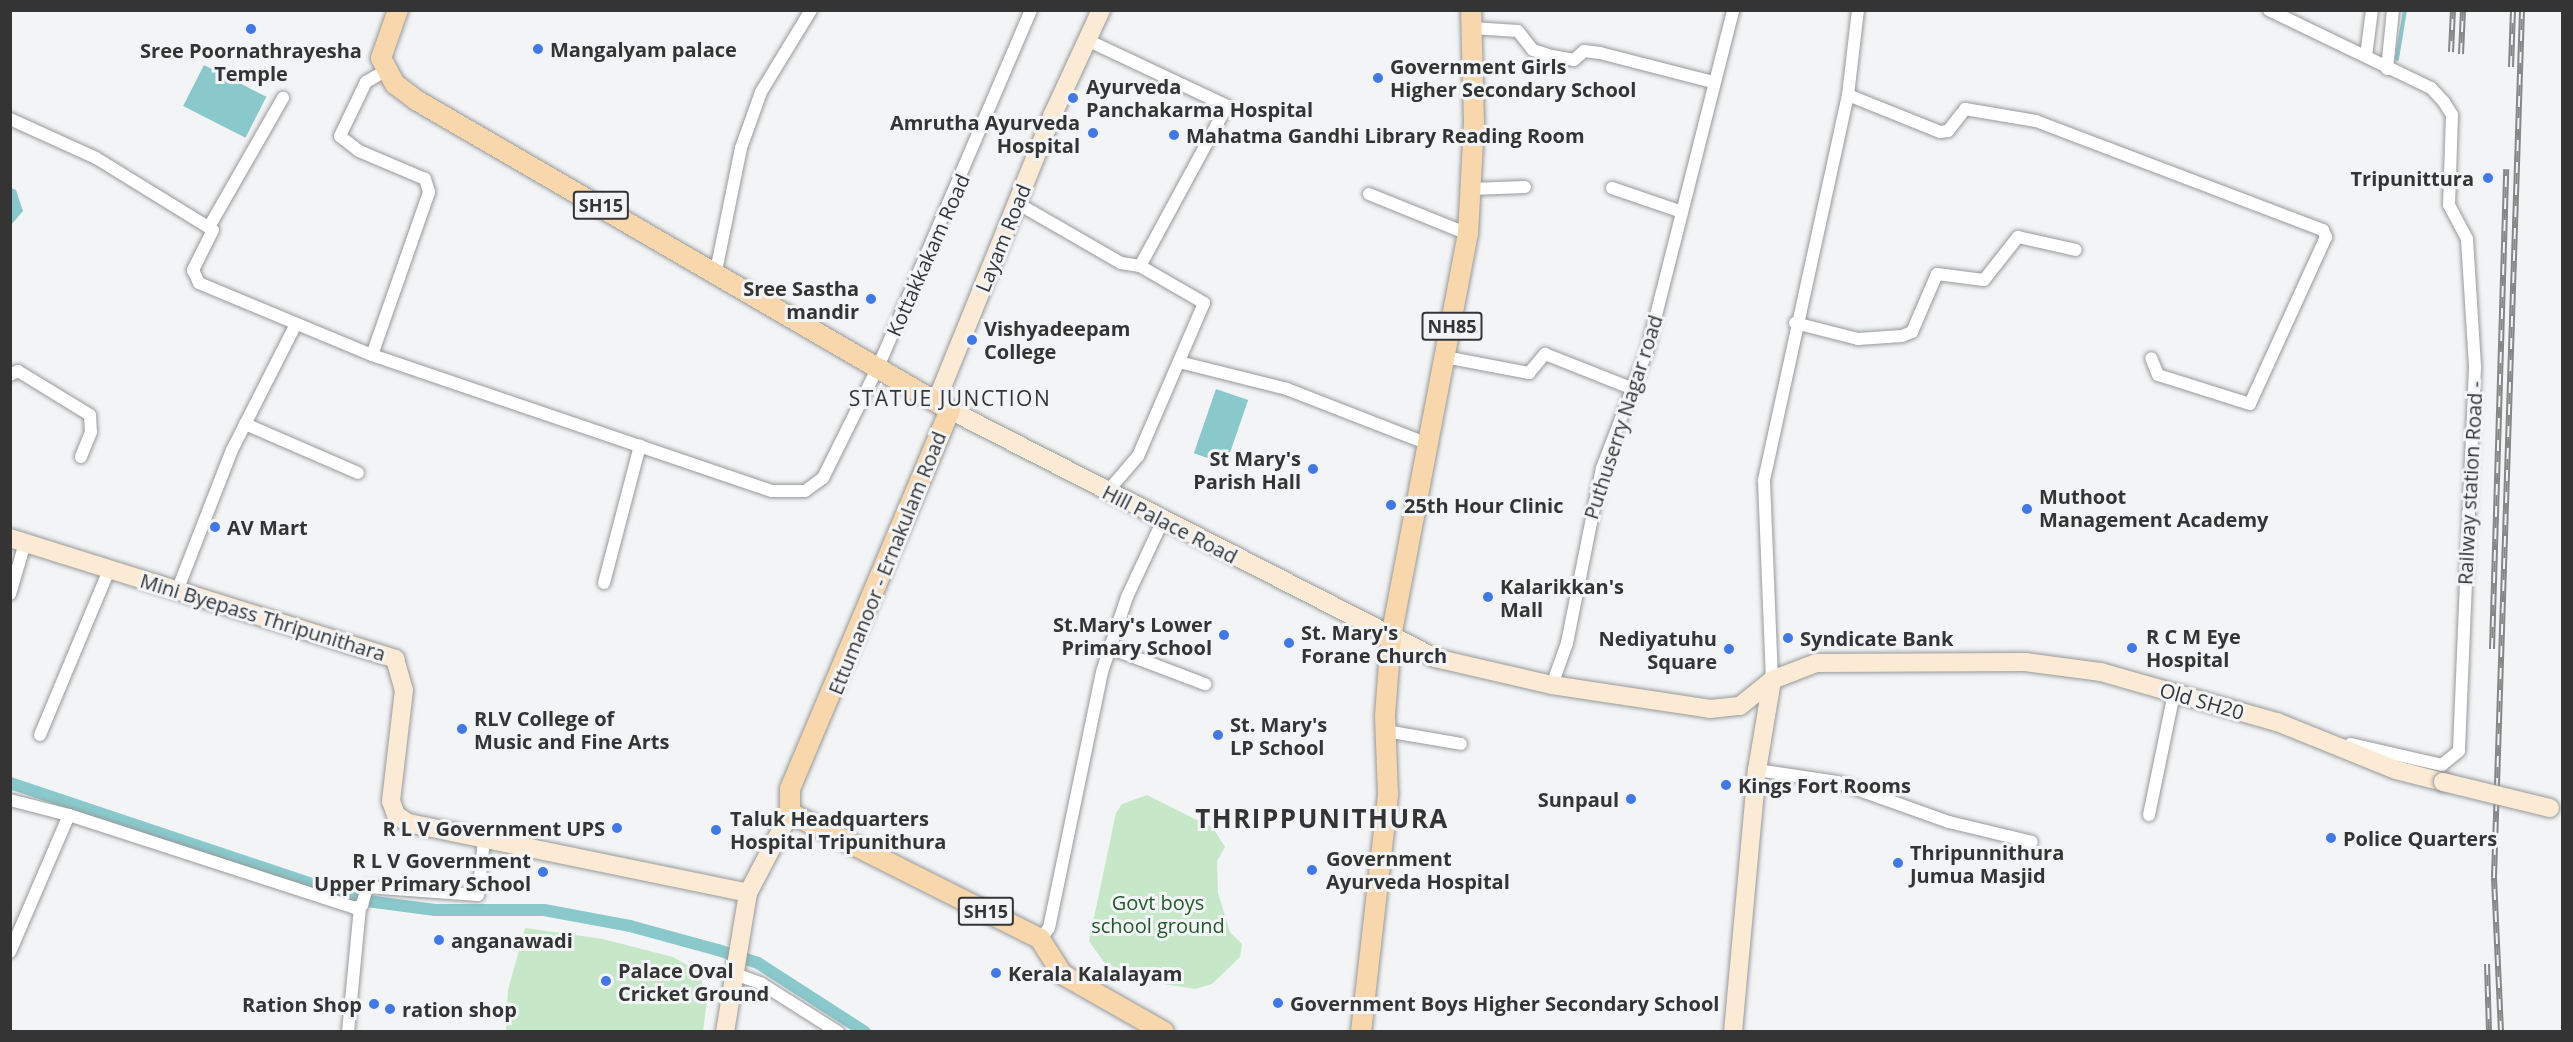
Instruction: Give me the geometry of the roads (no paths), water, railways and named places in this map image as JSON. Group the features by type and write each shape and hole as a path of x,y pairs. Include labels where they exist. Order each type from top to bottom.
{"main road":[{"path":"385,71 383,45 398,10"},
{"name":"Layam Road","path":"943,406 1017,203 1101,10"},
{"name":"NH85","path":"1390,637 1468,234 1471,189 1472,19"},
{"name":"Ettumanoor - Ernakulam Road","path":"385,71 416,100 716,271 943,406 790,789 790,813"},
{"name":"Hill Palace Road","path":"943,406 1390,637"},
{"name":"Mini Byepass Thripunithara","path":"18,540 395,658 404,682 391,795 395,812 421,827 748,893"},
{"path":"1361,1032 1388,794 1386,731 1390,637 1435,658 1552,685 1710,709 1740,706 1772,680"},
{"name":"Old SH20","path":"1772,680 1796,671 1855,660 2025,662 2101,672 2328,740 2396,770 2556,809"},
{"path":"1733,1032 1757,770 1772,680"},
{"path":"725,1032 748,893 790,813"},
{"name":"SH15","path":"790,813 1040,939 1062,974 1164,1032"}],"street":[{"path":"716,271 745,137 761,92 811,10"},
{"name":"Kottakkakam Road","path":"209,227 213,230 193,270 199,283 295,326 372,355 772,492 805,491 823,478 878,367 1031,10"},
{"name":"Puthuserry Nagar road","path":"1552,685 1567,643 1599,479 1631,388 1647,351 1679,211 1733,10"},
{"path":"1772,680 1764,480 1796,323 1848,95 1858,10"},
{"path":"2269,10 2366,56 2387,69 2392,10"},
{"path":"2366,56 2372,10"},
{"path":"1472,19 1518,31 1533,50 1552,56 1574,60 1584,51 1600,53 1713,82"},
{"path":"1087,40 1227,106 1140,266"},
{"name":"Railway station Road -","path":"2328,740 2442,765 2458,751 2475,367 2467,239 2449,205 2451,115 2431,88 2387,69"},
{"path":"372,355 429,192 425,179 359,151 340,136 366,82 385,71"},
{"path":"1848,95 1940,132 1948,131 1965,108 2037,121 2324,230 2326,237 2250,404 2158,375 2151,358"},
{"path":"10,118 96,158 209,227 283,98"},
{"path":"1471,189 1525,187"},
{"path":"1612,188 1679,211"},
{"path":"1369,194 1468,234"},
{"path":"1017,203 1121,263 1140,266 1204,303 1138,456 1108,491"},
{"path":"1796,323 1858,339 1902,336 1912,332 1937,274 1984,280 2018,237 2076,250"},
{"path":"177,591 245,424 295,326"},
{"path":"1445,357 1529,373 1545,354 1631,388"},
{"path":"1179,362 1287,388 1428,444"},
{"path":"10,375 18,371 90,415 91,432 81,457"},
{"path":"245,424 358,473"},
{"path":"604,583 640,446"},
{"path":"1040,939 1049,928 1110,648 1162,520"},
{"path":"10,594 18,540"},
{"path":"40,735 110,568"},
{"path":"1110,648 1204,684"},
{"path":"2149,815 2174,693"},
{"path":"1386,731 1461,744"},
{"path":"1757,770 1838,782 1949,822 2032,842"},
{"path":"10,800 69,815 362,903"},
{"path":"10,952 69,815"},
{"path":"348,1032 362,903 367,887 478,895 484,841"},
{"path":"735,972 762,984 838,1032"}],"water":[{"path":"204,65 266,97 245,138 183,106"},
{"path":"11,188 16,190 23,211 11,225"},
{"path":"1216,389 1248,400 1226,464 1194,453"}],"waterway":[{"path":"2397,59 2405,10"},
{"path":"10,783 359,900 435,910 544,910 630,926 718,950 758,963 865,1032"}],"railway":[{"path":"2451,52 2453,10"},
{"path":"2461,54 2463,10"},
{"path":"2511,67 2513,10"},
{"path":"2501,1032 2494,877 2522,10"},
{"path":"2492,649 2506,169"},
{"path":"2487,964 2489,1032"}],"place":[{"name":"Sree Poornathrayesha Temple","path":"251,29"},
{"name":"Mangalyam palace","path":"538,49"},
{"name":"Government Girls Higher Secondary School","path":"1378,78"},
{"name":"Ayurveda Panchakarma Hospital","path":"1073,98"},
{"name":"Amrutha Ayurveda Hospital","path":"1093,133"},
{"name":"Mahatma Gandhi Library Reading Room","path":"1174,135"},
{"name":"Tripunittura","path":"2488,178"},
{"name":"Sree Sastha mandir","path":"871,299"},
{"name":"Vishyadeepam College","path":"972,340"},
{"name":"St Mary's Parish Hall","path":"1313,469"},
{"name":"25th Hour Clinic","path":"1391,505"},
{"name":"Muthoot Management Academy","path":"2027,509"},
{"name":"AV Mart","path":"215,527"},
{"name":"Kalarikkan's Mall","path":"1488,597"},
{"name":"St.Mary's Lower Primary School","path":"1224,635"},
{"name":"Syndicate Bank","path":"1788,638"},
{"name":"St. Mary's Forane Church","path":"1289,643"},
{"name":"R C M Eye Hospital","path":"2132,648"},
{"name":"Nediyatuhu Square","path":"1729,649"},
{"name":"RLV College of Music and Fine Arts","path":"462,729"},
{"name":"St. Mary's LP School","path":"1218,735"},
{"name":"Kings Fort Rooms","path":"1726,785"},
{"name":"Sunpaul","path":"1631,799"},
{"name":"R L V Government UPS","path":"617,828"},
{"name":"Taluk Headquarters Hospital Tripunithura","path":"716,830"},
{"name":"Police Quarters","path":"2331,838"},
{"name":"Thripunnithura Jumua Masjid","path":"1898,863"},
{"name":"Government Ayurveda Hospital","path":"1312,870"},
{"name":"R L V Government Upper Primary School","path":"543,872"},
{"name":"anganawadi","path":"439,940"},
{"name":"Kerala Kalalayam","path":"996,973"},
{"name":"Palace Oval Cricket Ground","path":"606,981"},
{"name":"Government Boys Higher Secondary School","path":"1278,1003"},
{"name":"Ration Shop","path":"374,1004"},
{"name":"ration shop","path":"390,1009"}],"district":[{"name":"STATUE JUNCTION","path":"950,398"},
{"name":"THRIPPUNITHURA","path":"1322,819"}],"park label":[{"name":"Govt boys school ground","path":"1158,914"}]}
